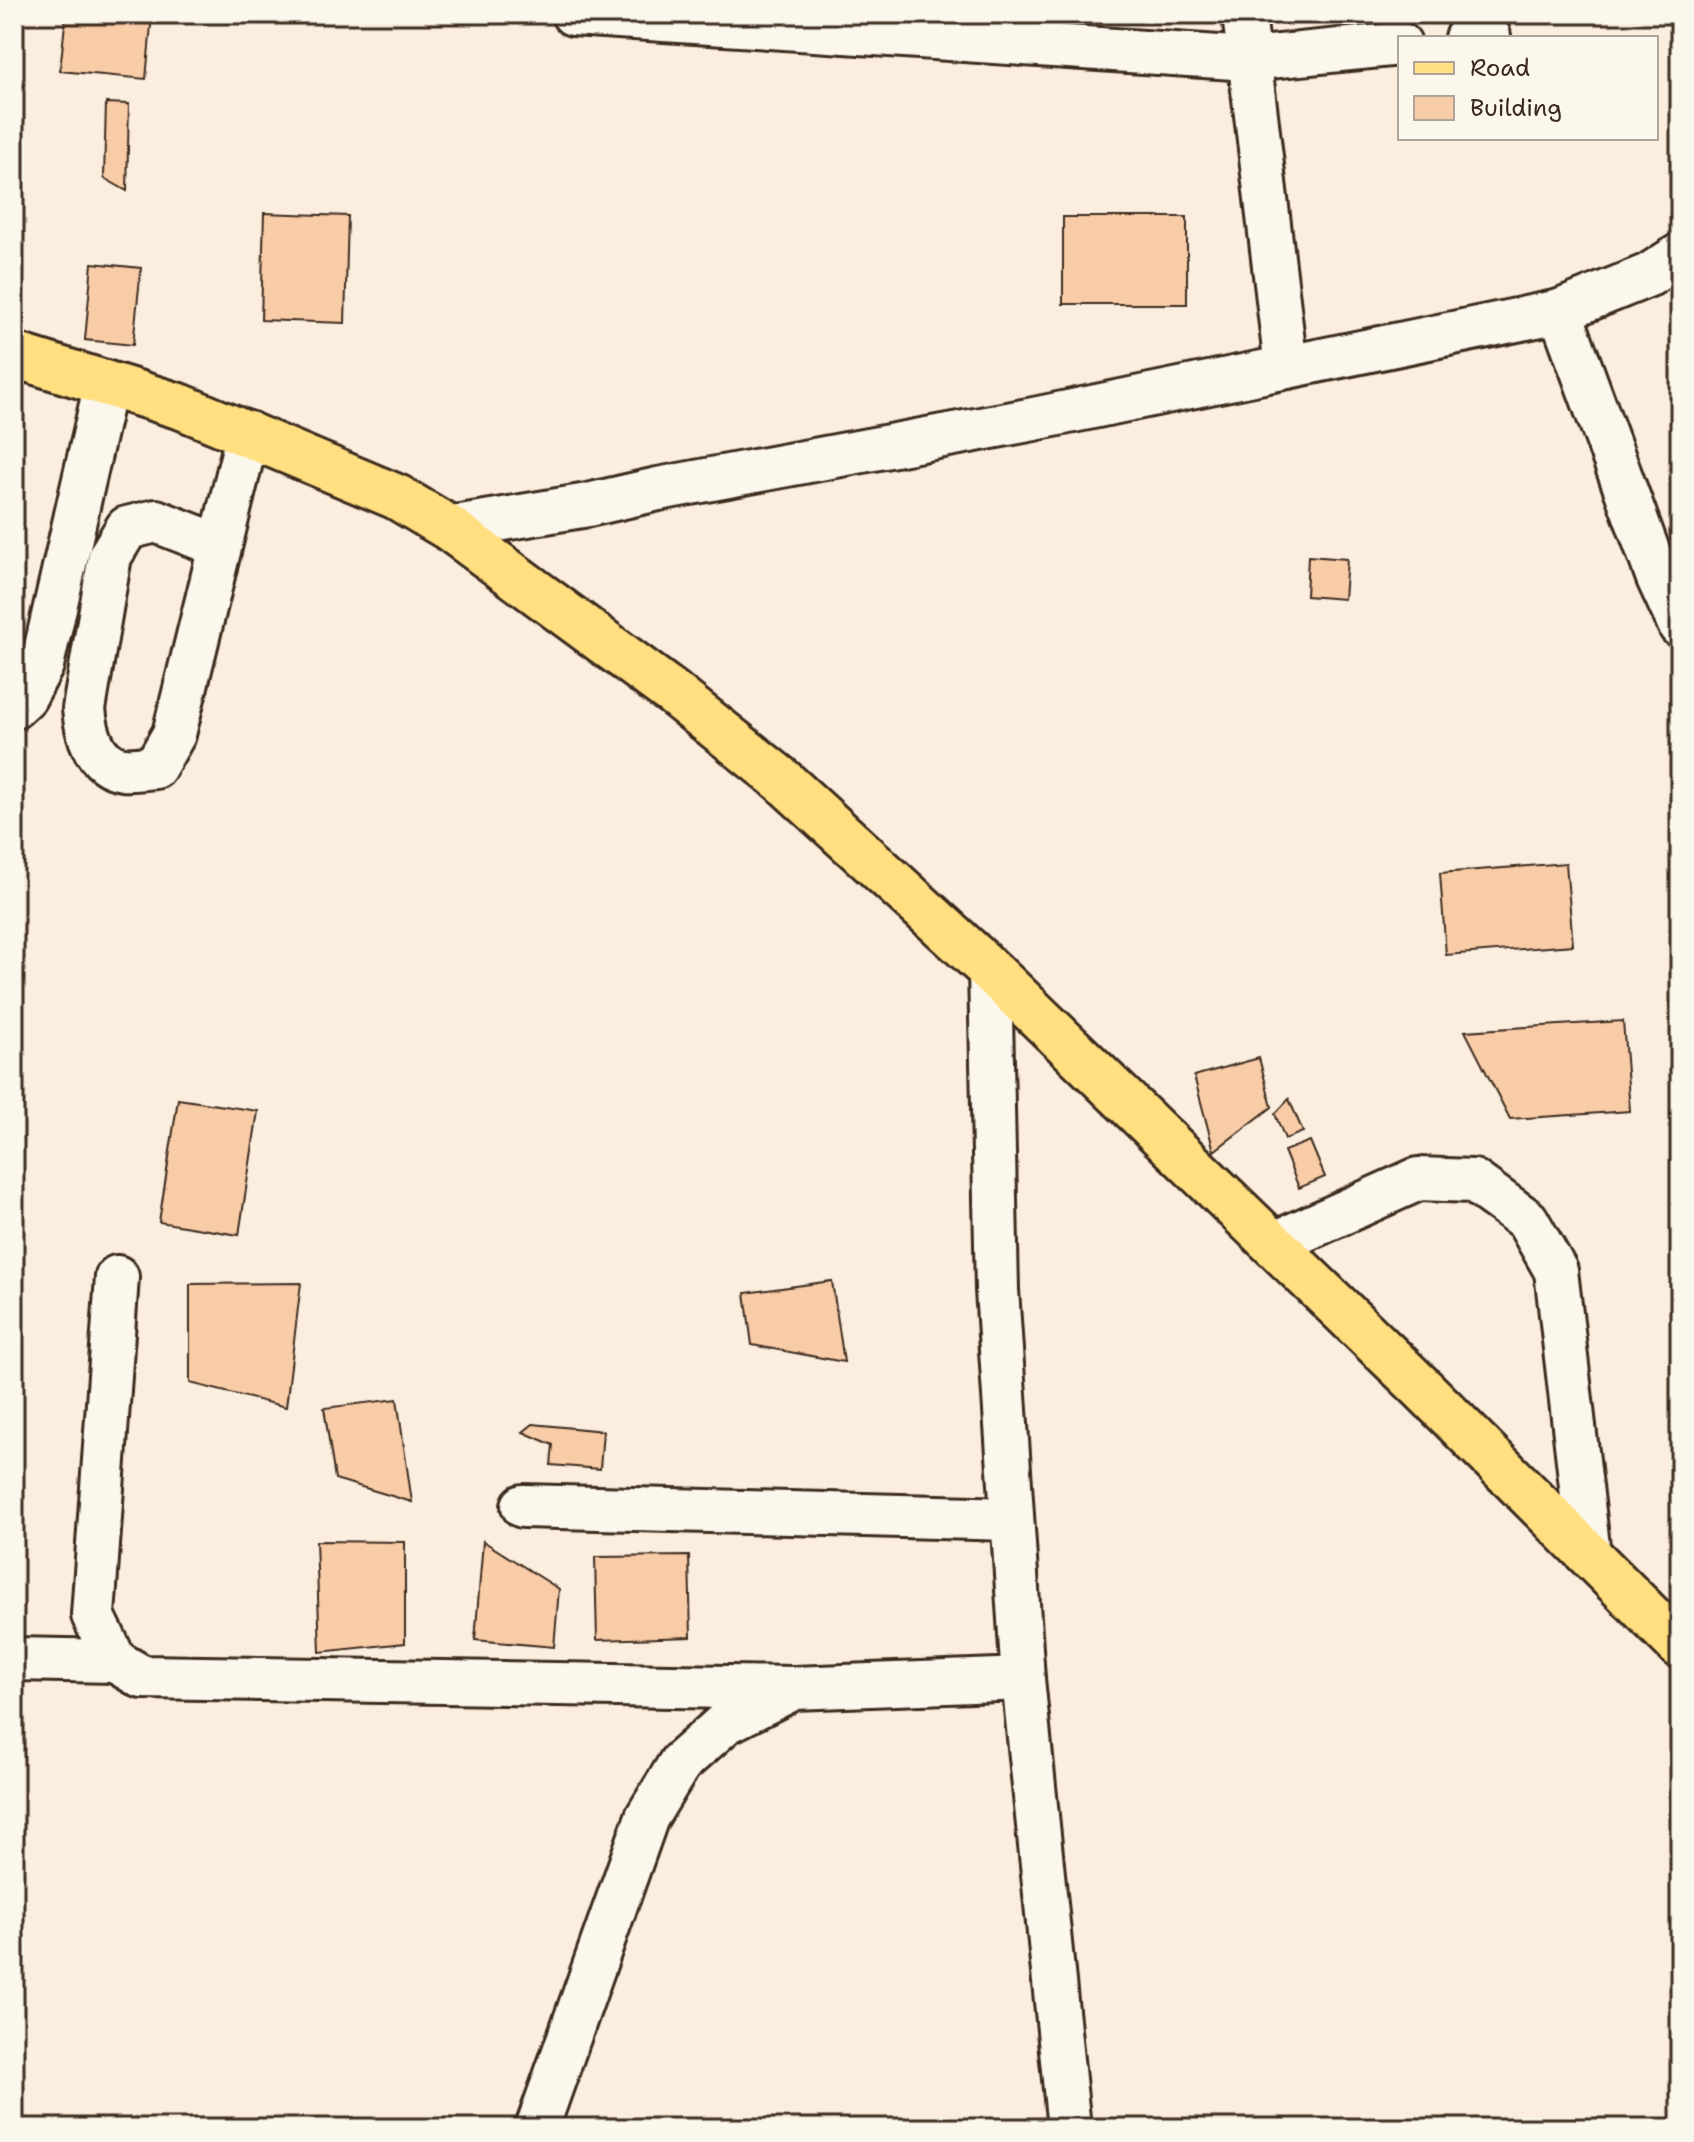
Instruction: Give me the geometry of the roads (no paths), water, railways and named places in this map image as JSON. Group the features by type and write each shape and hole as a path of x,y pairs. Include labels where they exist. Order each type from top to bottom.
{"main road":[{"path":"14,355 182,407 397,497 449,528 595,634 782,780 990,970 1680,1646"}],"street":[{"path":"573,14 1249,59 1398,44"},
{"path":"1244,14 1286,367"},
{"path":"449,528 588,505 1018,422 1560,311 1649,275 1680,255"},
{"path":"1560,311 1658,578 1680,626"},
{"path":"14,707 25,697 42,665 106,383"},
{"path":"220,546 156,521 127,528 110,556 84,709 86,733 100,757 120,769 155,767 174,734 248,433"},
{"path":"990,970 997,1290 1012,1519 1023,1679 1069,2128"},
{"path":"1273,1244 1418,1179 1473,1181 1527,1220 1556,1271 1589,1555"},
{"path":"115,1661 93,1615 117,1277"},
{"path":"523,1506 1012,1519"},
{"path":"14,1659 115,1661 142,1677 794,1688 1023,1679"},
{"path":"537,2128 647,1817 680,1763 725,1723 794,1688"}]}
